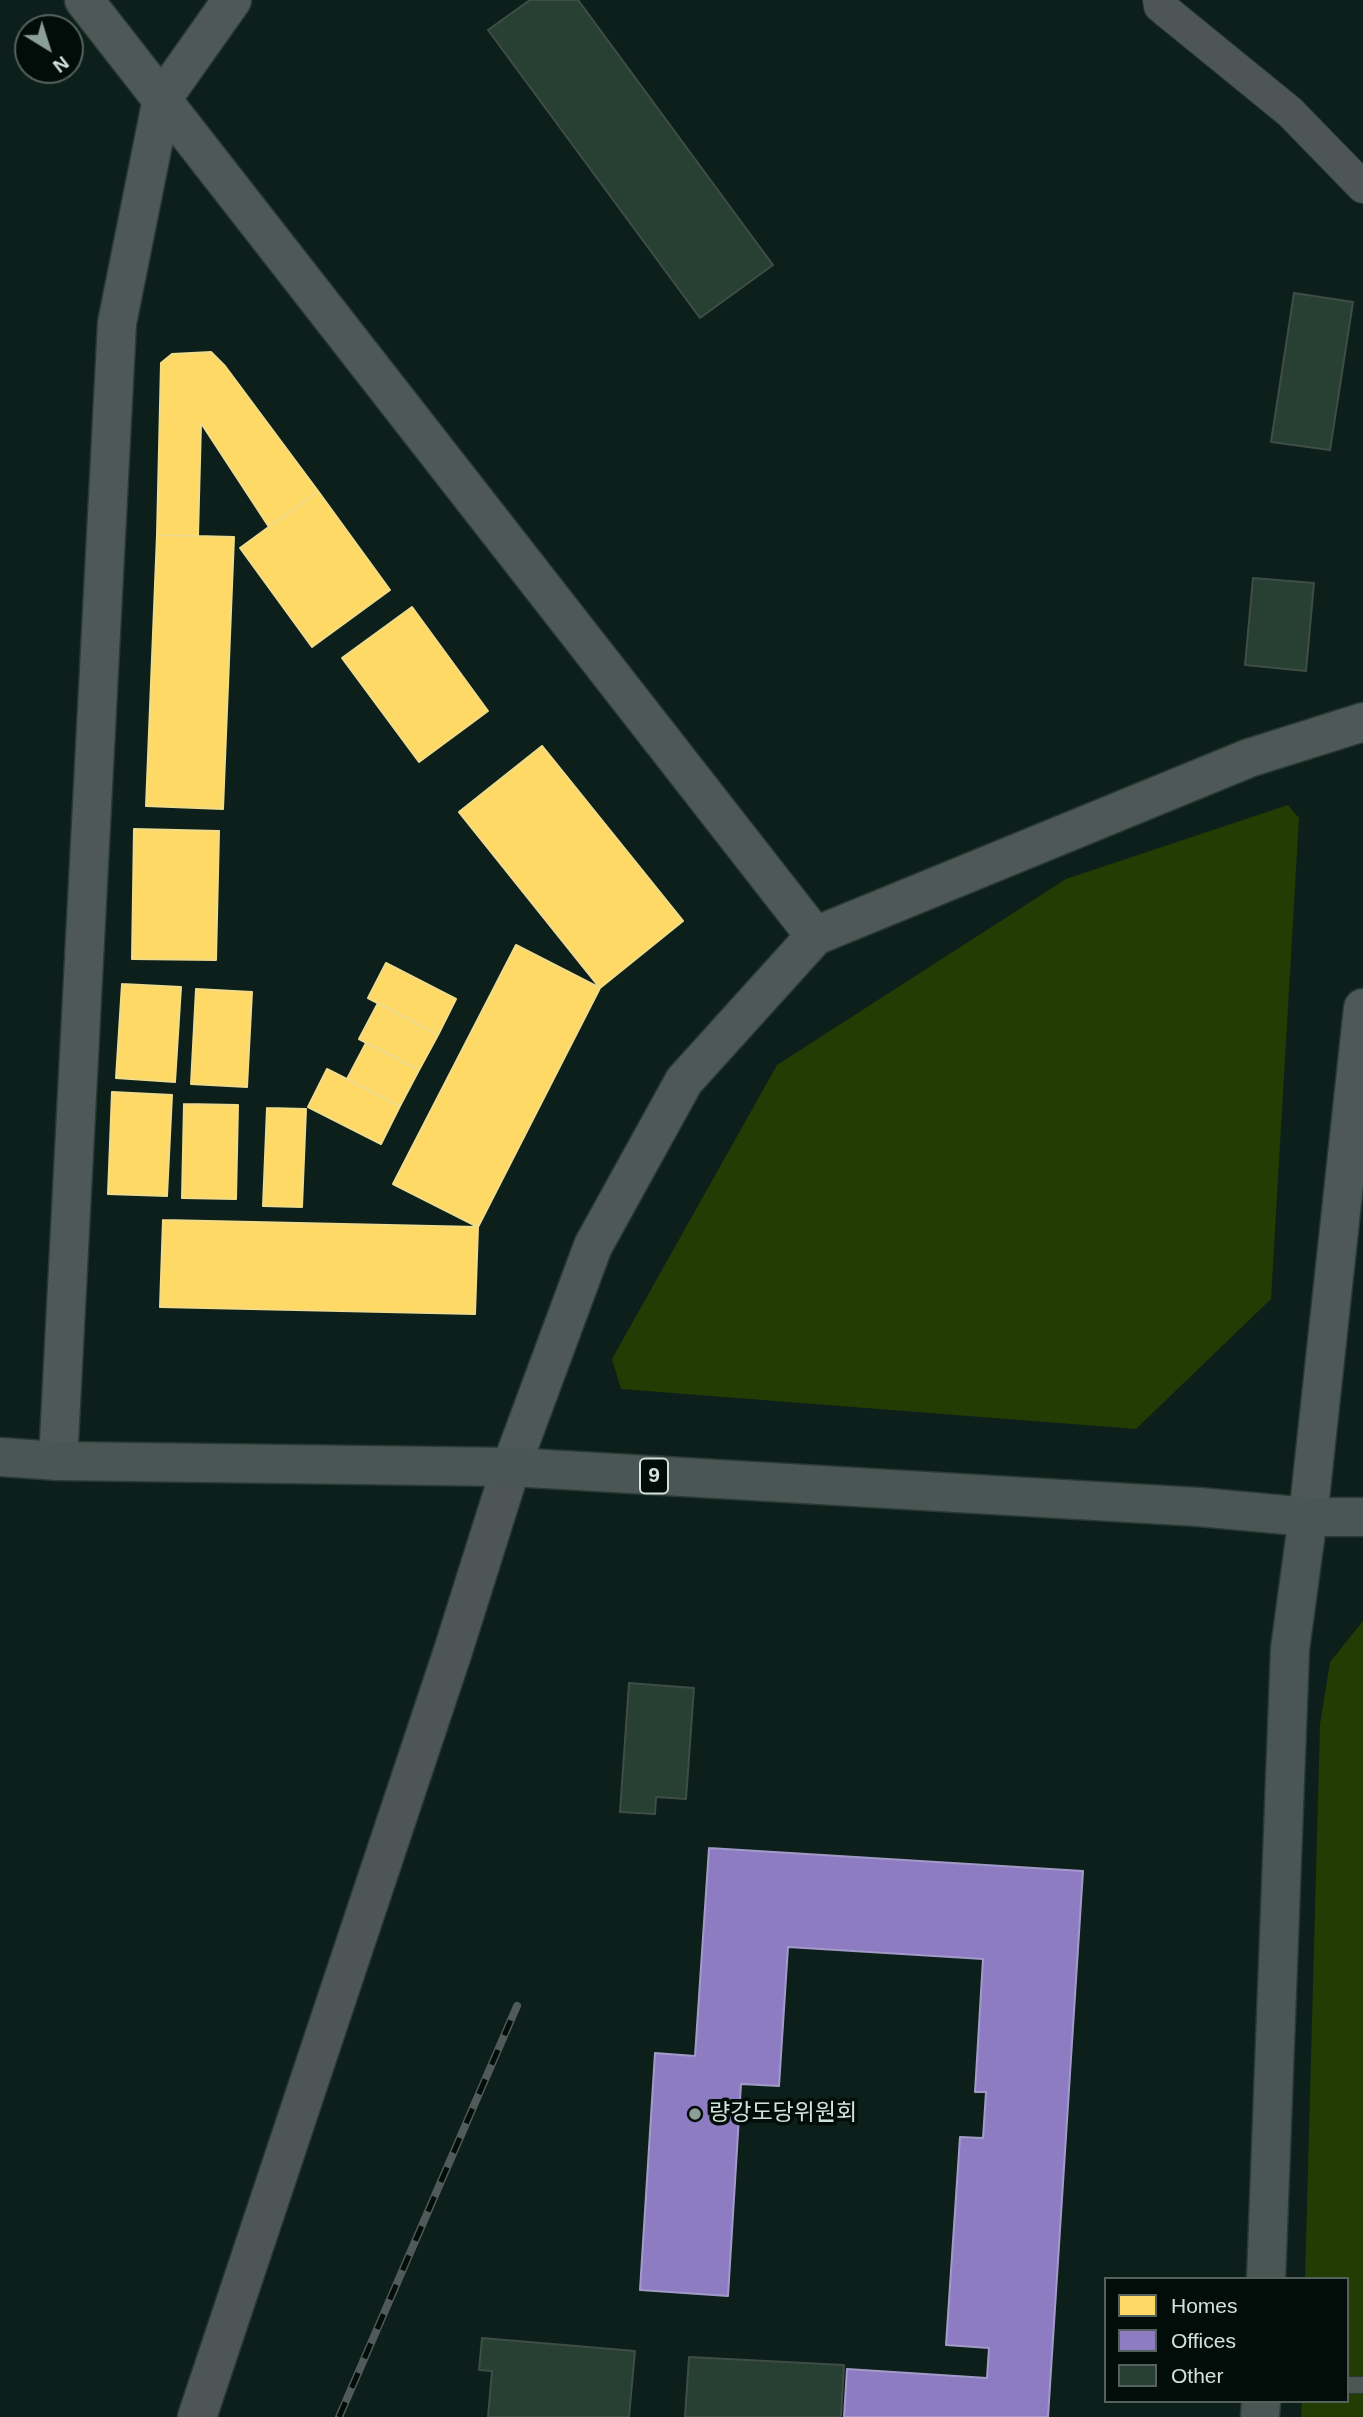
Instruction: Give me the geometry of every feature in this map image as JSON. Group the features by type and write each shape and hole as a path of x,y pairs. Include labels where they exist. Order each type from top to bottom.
{"main road":[{"path":"84,0 815,936"},
{"path":"58,1461 117,323 162,99 232,0"},
{"path":"511,1467 593,1246 684,1081 815,936 1250,758 1363,722"},
{"path":"1266,2277 1290,1649 1308,1517 1363,1009"},
{"name":"9","path":"0,1457 58,1461 511,1467 1185,1506 1308,1517"},
{"path":"1308,1517 1363,1517"}],"street":[{"path":"1163,2 1290,113 1363,187"},
{"path":"197,2417 453,1651 511,1467"}],"green space":[{"path":"1288,805 1299,818 1271,1299 1136,1429 621,1389 612,1359 777,1065 1066,879"},
{"path":"1363,1621 1363,2417 1301,2417 1302,2403 1349,2403 1349,2277 1305,2277 1320,1724 1330,1662"}],"building: Homes":[{"path":"211,352 225,366 318,491 269,527 201,423 198,536 157,535 161,363 172,354"},
{"path":"318,491 390,590 312,647 240,548"},
{"path":"157,535 234,537 223,809 146,806"},
{"path":"412,607 488,711 419,762 342,658"},
{"path":"542,746 683,921 600,988 459,812"},
{"path":"134,829 219,831 216,960 132,959"},
{"path":"516,945 600,988 478,1227 393,1184"},
{"path":"386,963 456,999 438,1035 368,998"},
{"path":"122,984 181,987 175,1082 116,1078"},
{"path":"196,989 252,992 247,1087 191,1084"},
{"path":"378,1003 438,1035 419,1070 359,1039"},
{"path":"366,1043 419,1070 400,1106 347,1079"},
{"path":"327,1069 400,1106 381,1144 308,1107"},
{"path":"112,1092 172,1095 167,1196 108,1194"},
{"path":"184,1104 238,1105 236,1199 182,1198"},
{"path":"267,1108 306,1109 302,1207 263,1206"},
{"path":"163,1220 478,1227 475,1314 160,1307"}],"building: Offices":[{"name":"량강도당위원회","path":"709,1848 1083,1871 1048,2417 844,2417 847,2369 987,2378 989,2348 946,2345 960,2137 983,2138 986,2092 975,2092 983,1959 788,1947 779,2086 741,2084 728,2296 640,2290 655,2053 695,2056"}],"building: Other":[{"path":"530,0 578,0 773,265 700,318 488,30"},
{"path":"1294,293 1353,302 1330,450 1271,442"},
{"path":"1253,578 1314,583 1306,671 1245,665"},
{"path":"629,1683 694,1688 686,1799 656,1797 655,1814 620,1812"},
{"path":"482,2338 635,2351 629,2417 488,2417 492,2371 479,2370"},
{"path":"689,2357 844,2365 841,2417 685,2417"}],"railway":[{"path":"339,2417 517,2006"}],"place":[{"name":"량강도당위원회","path":"695,2114"}]}
